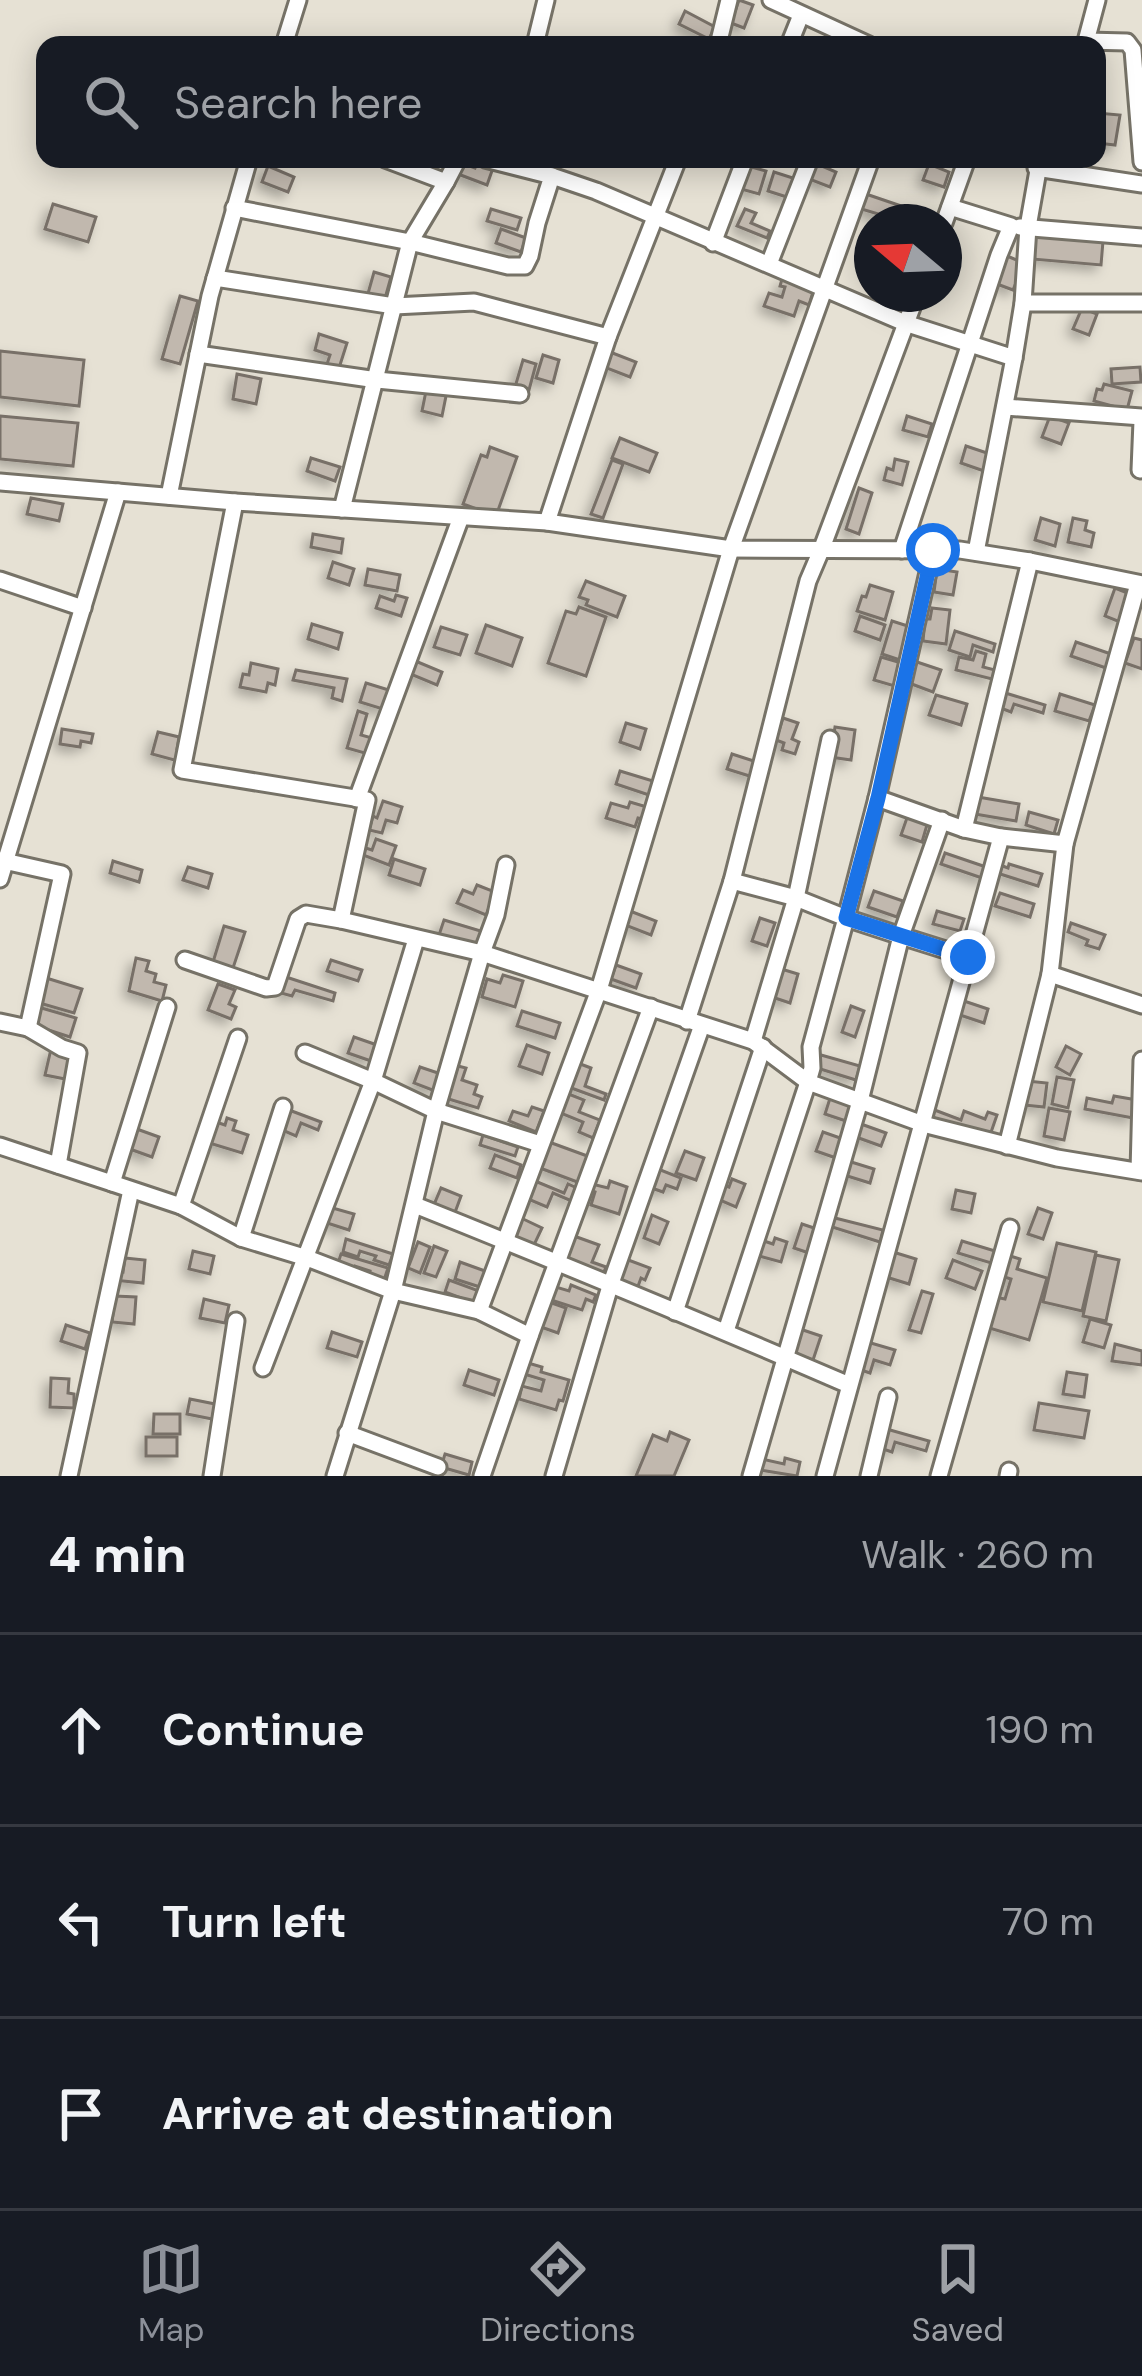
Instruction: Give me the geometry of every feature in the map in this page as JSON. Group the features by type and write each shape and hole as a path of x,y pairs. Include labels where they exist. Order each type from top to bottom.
{"street":[{"path":"287,36 298,0"},
{"path":"538,36 546,0"},
{"path":"720,36 729,0"},
{"path":"772,0 845,36"},
{"path":"1087,36 1097,0"},
{"path":"793,36 801,15"},
{"path":"1106,42 1127,42 1133,50 1142,162"},
{"path":"169,496 215,278 246,168"},
{"path":"409,168 446,182"},
{"path":"342,509 410,242 453,168"},
{"path":"525,168 769,263 905,323 1013,358"},
{"path":"547,522 608,337 675,168"},
{"path":"713,243 742,168"},
{"path":"769,263 806,168"},
{"path":"479,1311 599,990 731,549 868,168"},
{"path":"951,204 964,168"},
{"path":"902,550 999,255 1019,226 1036,168"},
{"path":"1063,168 1142,184"},
{"path":"234,208 525,266 552,176"},
{"path":"962,217 1142,237"},
{"path":"976,552 1023,303 1019,226"},
{"path":"215,278 394,306 474,302 608,337"},
{"path":"1023,303 1142,303"},
{"path":"554,1476 695,1023 808,581 910,312"},
{"path":"198,354 376,380 520,394"},
{"path":"1005,406 1142,419 1140,470"},
{"path":"0,482 547,522 731,549 976,552 1140,584 1065,844 1050,974 1007,1146"},
{"path":"0,879 118,492"},
{"path":"235,502 182,770 367,800 341,920"},
{"path":"357,799 461,517"},
{"path":"726,1331 812,1068 811,1047 878,798 933,550"},
{"path":"964,829 1030,561"},
{"path":"0,580 83,608"},
{"path":"675,1312 758,1044 830,739"},
{"path":"878,798 964,829 1065,844"},
{"path":"751,1476 860,1101 901,936 942,820"},
{"path":"825,1476 1001,836"},
{"path":"3,860 62,874 28,1028"},
{"path":"334,1476 393,1292 436,1111 496,915 506,865"},
{"path":"732,881 968,957"},
{"path":"185,960 275,987 298,919 306,914 341,920 482,952 718,1028 758,1044 808,1082 923,1124 1057,1158 1141,1172 1142,1060"},
{"path":"263,1368 374,1081 416,939"},
{"path":"1050,974 1142,1005"},
{"path":"482,1476 652,1006"},
{"path":"112,1183 167,1007"},
{"path":"0,1022 28,1028 78,1053 58,1165"},
{"path":"182,1206 238,1038"},
{"path":"305,1053 436,1111 540,1144"},
{"path":"241,1238 283,1107"},
{"path":"0,1146 182,1206 241,1238 393,1292 479,1311 530,1336"},
{"path":"69,1476 131,1190"},
{"path":"415,1205 849,1385"},
{"path":"939,1476 1010,1228"},
{"path":"212,1476 236,1321"},
{"path":"869,1476 888,1396"},
{"path":"346,1433 438,1467"}],"building":[{"path":"739,0 753,5 744,28 731,23"},
{"path":"685,11 715,27 710,36 703,36 679,24"},
{"path":"1106,114 1120,115 1115,145 1106,144"},
{"path":"267,168 294,177 288,192 262,182"},
{"path":"460,168 493,168 487,185 458,174"},
{"path":"747,168 766,171 759,194 741,189"},
{"path":"813,168 836,172 830,187 809,179"},
{"path":"928,168 949,172 944,187 923,180"},
{"path":"774,172 796,179 790,198 768,191"},
{"path":"863,193 895,204 859,204"},
{"path":"53,204 96,217 88,242 45,229"},
{"path":"491,209 521,218 517,230 487,221"},
{"path":"745,209 756,213 751,223 770,231 767,238 737,226"},
{"path":"501,229 526,238 521,252 496,243"},
{"path":"1034,235 1103,241 1101,265 1032,259"},
{"path":"1007,256 1024,263 1013,290 997,284"},
{"path":"374,272 391,277 384,302 367,297"},
{"path":"782,279 814,289 809,305 799,301 794,316 764,306 769,293 782,297"},
{"path":"180,296 198,301 180,364 162,359"},
{"path":"1082,308 1097,314 1089,335 1073,329"},
{"path":"319,334 347,343 339,368 327,364 330,355 315,350"},
{"path":"0,351 84,360 79,406 0,397"},
{"path":"610,352 636,362 630,377 604,367"},
{"path":"543,355 559,360 553,383 536,378"},
{"path":"523,360 536,364 529,390 515,387"},
{"path":"1140,367 1141,382 1112,384 1111,369"},
{"path":"237,374 261,379 256,404 233,399"},
{"path":"1104,384 1132,391 1127,410 1094,401"},
{"path":"426,391 446,396 442,416 422,411"},
{"path":"0,416 78,423 73,466 0,459"},
{"path":"907,416 932,424 928,437 903,430"},
{"path":"1050,416 1069,423 1061,444 1042,437"},
{"path":"620,438 657,453 649,472 612,458"},
{"path":"966,446 990,454 984,471 961,463"},
{"path":"490,447 517,457 496,516 463,504 481,455 487,457"},
{"path":"311,458 340,467 335,481 307,471"},
{"path":"895,459 908,462 902,485 884,480"},
{"path":"612,460 623,464 603,518 591,514"},
{"path":"859,488 872,493 859,534 846,529"},
{"path":"31,498 63,504 59,521 27,514"},
{"path":"1041,518 1060,524 1055,546 1035,540"},
{"path":"1073,518 1087,521 1085,530 1094,533 1091,547 1068,542"},
{"path":"313,534 343,539 341,553 311,547"},
{"path":"333,562 354,569 349,585 328,578"},
{"path":"368,569 400,575 397,591 365,585"},
{"path":"937,569 957,572 953,595 934,592"},
{"path":"586,581 625,596 617,617 586,605 588,600 579,597"},
{"path":"870,585 893,592 885,620 857,611"},
{"path":"1115,588 1130,594 1120,622 1105,616"},
{"path":"396,595 407,598 401,616 376,608 380,596 394,601"},
{"path":"579,607 606,617 586,676 548,663 566,611 576,614"},
{"path":"932,608 950,610 946,644 923,641 925,619 930,619"},
{"path":"860,616 885,625 880,640 855,631"},
{"path":"892,621 914,628 903,661 882,654"},
{"path":"312,624 342,633 338,649 308,639"},
{"path":"486,625 522,638 512,666 476,653"},
{"path":"441,627 467,635 460,655 434,647"},
{"path":"955,631 995,644 993,652 973,645 970,657 949,650"},
{"path":"1134,638 1142,640 1142,669 1125,663"},
{"path":"1076,642 1111,654 1106,668 1071,656"},
{"path":"976,651 986,654 983,667 995,670 992,679 956,670 959,657 973,660"},
{"path":"881,657 905,664 898,687 874,680"},
{"path":"413,660 442,672 437,685 408,673"},
{"path":"917,662 941,670 933,692 909,683"},
{"path":"251,663 278,669 275,685 268,683 266,692 240,687"},
{"path":"296,670 347,679 342,701 332,698 334,688 293,680"},
{"path":"366,683 392,691 386,710 360,702"},
{"path":"1002,692 1045,705 1043,713 1014,704 1011,712 998,707"},
{"path":"1060,694 1095,705 1089,721 1055,711"},
{"path":"936,695 967,704 961,725 929,715"},
{"path":"358,711 367,714 361,735 372,738 368,754 347,748"},
{"path":"783,718 798,723 792,739 799,742 795,754 782,750 784,743 776,740"},
{"path":"626,723 646,729 640,749 620,742"},
{"path":"835,727 855,730 851,760 830,757"},
{"path":"62,729 93,734 91,743 81,741 80,747 60,744"},
{"path":"158,732 179,737 178,761 152,754"},
{"path":"732,754 760,763 756,778 727,769"},
{"path":"620,771 653,781 649,795 616,784"},
{"path":"972,796 1019,804 1016,821 969,813"},
{"path":"383,801 402,807 397,823 386,820 382,833 369,830 373,816 377,818"},
{"path":"630,802 647,807 635,827 606,818 611,803 628,808"},
{"path":"909,812 929,818 922,842 901,835"},
{"path":"1029,812 1058,820 1054,834 1026,825"},
{"path":"376,839 396,846 389,865 363,855 366,848 372,850"},
{"path":"945,853 989,868 985,879 941,864"},
{"path":"394,859 425,869 420,885 389,875"},
{"path":"113,861 142,870 139,882 110,873"},
{"path":"1009,864 1042,874 1038,886 997,873 1000,865 1008,868"},
{"path":"188,867 212,874 208,888 183,880"},
{"path":"477,885 495,892 486,915 457,903 463,890 473,894"},
{"path":"874,891 903,901 897,917 868,907"},
{"path":"1000,893 1034,904 1030,917 995,906"},
{"path":"630,911 656,921 651,935 625,925"},
{"path":"937,911 964,919 960,931 933,924"},
{"path":"760,918 775,923 767,946 752,941"},
{"path":"444,920 484,932 479,947 439,935"},
{"path":"1071,923 1105,935 1099,949 1068,932"},
{"path":"224,926 245,932 233,968 213,962"},
{"path":"136,958 149,961 146,971 156,974 154,982 166,985 162,1001 129,991"},
{"path":"331,960 362,970 358,981 327,971"},
{"path":"616,965 641,974 636,988 611,979"},
{"path":"778,968 798,974 790,1003 769,996"},
{"path":"503,975 523,981 515,1007 482,997 487,979 500,983"},
{"path":"43,977 82,989 74,1013 36,1002"},
{"path":"286,977 335,993 333,1001 295,990 292,996 281,993"},
{"path":"218,984 235,990 229,1004 236,1007 231,1019 208,1010"},
{"path":"964,1001 988,1009 984,1023 960,1015"},
{"path":"851,1006 864,1011 855,1037 842,1032"},
{"path":"38,1007 76,1018 70,1037 33,1025"},
{"path":"522,1011 560,1023 555,1038 517,1026"},
{"path":"354,1037 377,1045 371,1061 348,1053"},
{"path":"527,1045 549,1053 542,1074 519,1066"},
{"path":"1066,1046 1081,1054 1070,1075 1056,1067"},
{"path":"51,1049 71,1053 65,1079 45,1075"},
{"path":"821,1055 860,1066 856,1080 817,1068"},
{"path":"575,1062 591,1068 585,1086 606,1094 604,1100 566,1086"},
{"path":"458,1066 466,1068 462,1080 477,1085 474,1094 482,1097 478,1108 442,1097"},
{"path":"420,1067 441,1074 435,1091 414,1083"},
{"path":"1057,1077 1074,1080 1068,1108 1052,1104"},
{"path":"1027,1081 1047,1083 1044,1107 1024,1105"},
{"path":"566,1093 584,1100 579,1112 600,1120 593,1138 579,1132 583,1122 558,1112"},
{"path":"831,1095 856,1102 849,1122 825,1114"},
{"path":"1114,1096 1137,1100 1133,1118 1085,1109 1087,1098 1112,1103"},
{"path":"532,1107 544,1111 536,1132 509,1121 513,1111 528,1116"},
{"path":"1049,1108 1070,1112 1064,1140 1044,1136"},
{"path":"932,1109 961,1120 964,1111 985,1119 988,1112 997,1115 989,1138 929,1116"},
{"path":"289,1110 321,1122 318,1130 301,1123 296,1136 282,1130"},
{"path":"227,1118 236,1121 233,1130 248,1135 242,1153 206,1142 213,1121 225,1125"},
{"path":"861,1124 886,1133 881,1146 856,1137"},
{"path":"134,1128 159,1137 152,1157 127,1148"},
{"path":"823,1132 843,1139 836,1158 816,1151"},
{"path":"483,1135 518,1147 515,1156 480,1145"},
{"path":"549,1142 590,1157 580,1183 540,1168"},
{"path":"685,1151 704,1158 696,1180 676,1173"},
{"path":"495,1155 521,1165 517,1178 490,1168"},
{"path":"848,1161 874,1169 870,1183 844,1175"},
{"path":"653,1167 681,1178 677,1189 666,1185 663,1192 646,1186"},
{"path":"732,1179 745,1184 736,1207 715,1198 720,1184 729,1187"},
{"path":"535,1181 564,1193 568,1184 579,1189 574,1202 553,1193 547,1207 528,1199"},
{"path":"610,1181 627,1187 619,1214 591,1205 592,1184 608,1188"},
{"path":"441,1188 461,1196 454,1215 433,1207"},
{"path":"956,1190 975,1194 971,1213 952,1209"},
{"path":"329,1207 354,1214 349,1230 324,1222"},
{"path":"1038,1208 1052,1213 1043,1239 1028,1234"},
{"path":"652,1215 668,1222 659,1244 644,1238"},
{"path":"519,1217 542,1228 533,1247 510,1236"},
{"path":"831,1217 883,1230 880,1242 829,1226"},
{"path":"802,1224 817,1229 809,1253 794,1248"},
{"path":"574,1236 599,1245 592,1262 606,1267 603,1274 565,1260"},
{"path":"775,1238 787,1242 781,1262 759,1256 764,1241 773,1244"},
{"path":"346,1239 393,1254 389,1265 360,1251 358,1257 343,1252"},
{"path":"962,1241 995,1251 991,1263 958,1253"},
{"path":"418,1242 430,1247 420,1273 408,1268"},
{"path":"1057,1243 1096,1252 1082,1311 1043,1302"},
{"path":"434,1246 447,1251 436,1277 424,1273"},
{"path":"193,1251 214,1256 210,1274 189,1269"},
{"path":"893,1252 916,1259 909,1284 886,1277"},
{"path":"341,1254 388,1268 384,1280 355,1266 353,1271 337,1266"},
{"path":"1004,1254 1020,1259 1017,1269 1047,1278 1029,1340 986,1327 995,1297 1005,1299 1011,1279 998,1275"},
{"path":"1096,1255 1119,1260 1106,1321 1083,1316"},
{"path":"125,1258 145,1260 143,1283 113,1280 114,1271 123,1272"},
{"path":"623,1258 650,1268 637,1289 614,1279"},
{"path":"953,1260 982,1271 975,1289 946,1278"},
{"path":"460,1262 485,1271 480,1287 455,1279"},
{"path":"449,1280 479,1291 474,1303 445,1292"},
{"path":"571,1285 596,1295 593,1302 586,1299 582,1310 551,1300 556,1287 569,1291"},
{"path":"922,1291 933,1294 921,1333 909,1330"},
{"path":"115,1296 136,1297 134,1324 112,1322"},
{"path":"204,1299 229,1305 225,1323 200,1318"},
{"path":"549,1302 566,1308 558,1333 541,1327"},
{"path":"1090,1319 1111,1325 1104,1348 1083,1342"},
{"path":"66,1325 90,1333 85,1349 61,1341"},
{"path":"797,1328 821,1336 813,1360 789,1352"},
{"path":"332,1332 362,1342 357,1357 327,1348"},
{"path":"864,1341 895,1350 890,1365 874,1360 870,1373 855,1368"},
{"path":"1115,1344 1142,1351 1142,1365 1112,1361"},
{"path":"528,1363 569,1380 556,1410 519,1399 522,1386 541,1391 544,1380 524,1374"},
{"path":"469,1370 499,1380 494,1395 464,1385"},
{"path":"1067,1372 1087,1375 1084,1397 1063,1394"},
{"path":"51,1378 69,1379 74,1408 50,1407"},
{"path":"190,1399 215,1404 212,1419 187,1414"},
{"path":"1039,1403 1089,1411 1084,1438 1034,1430"},
{"path":"154,1414 180,1414 180,1434 153,1434"},
{"path":"883,1428 929,1441 926,1451 895,1442 892,1452 877,1447"},
{"path":"670,1432 689,1440 674,1476 636,1476 653,1435 667,1441"},
{"path":"146,1437 177,1437 177,1456 146,1456"},
{"path":"445,1454 472,1462 469,1475 441,1467"},
{"path":"785,1458 800,1462 797,1476 760,1470 762,1459 784,1464"}],"route":[{"path":"933,550 846,918 968,957"}]}
